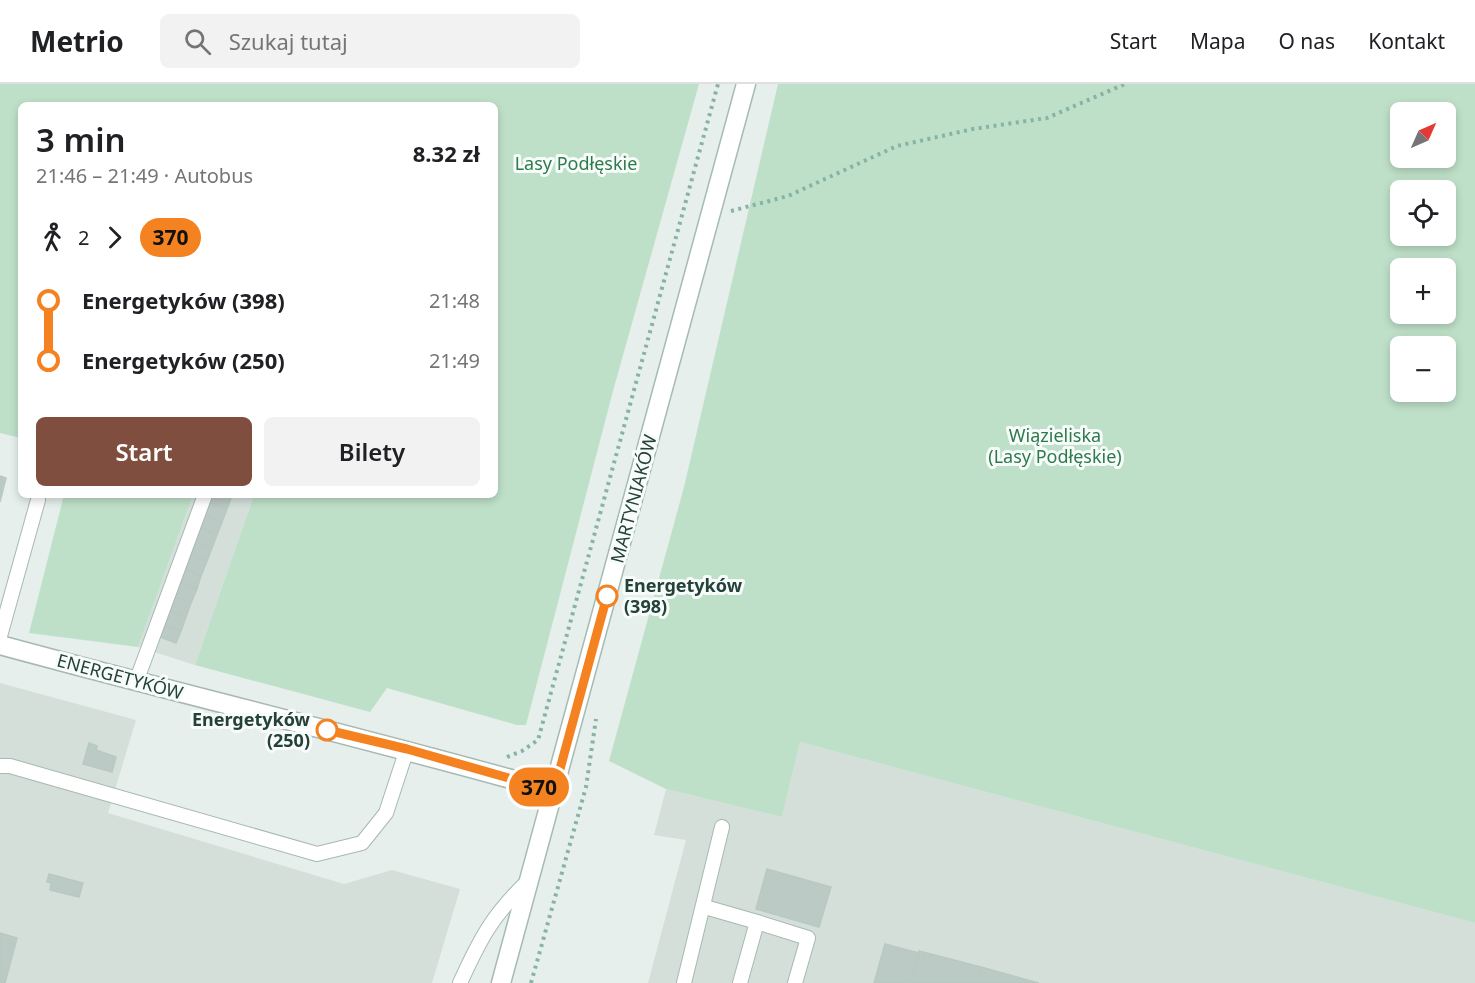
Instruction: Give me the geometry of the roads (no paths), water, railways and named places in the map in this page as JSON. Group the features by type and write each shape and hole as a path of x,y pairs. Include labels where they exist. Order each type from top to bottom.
{"main road":[{"name":"MARTYNIAKÓW","path":"501,983 746,84"},
{"name":"ENERGETYKÓW","path":"0,645 136,682 407,749 554,791"}],"lane":[{"path":"136,682 204,498"},
{"path":"0,636 38,500"},
{"path":"0,766 10,766 317,854 362,843 386,813 407,749"},
{"path":"684,983 705,906 722,827"},
{"path":"460,983 480,940 501,908 528,882"},
{"path":"705,906 808,938 795,983"},
{"path":"740,983 757,922"}],"place":[{"name":"Energetyków (398)","path":"607,596"},
{"name":"Energetyków (250)","path":"327,730"}],"park label":[{"name":"Lasy Podłęskie","path":"576,164"},
{"name":"Wiązieliska (Lasy Podłęskie)","path":"1055,446"}]}
